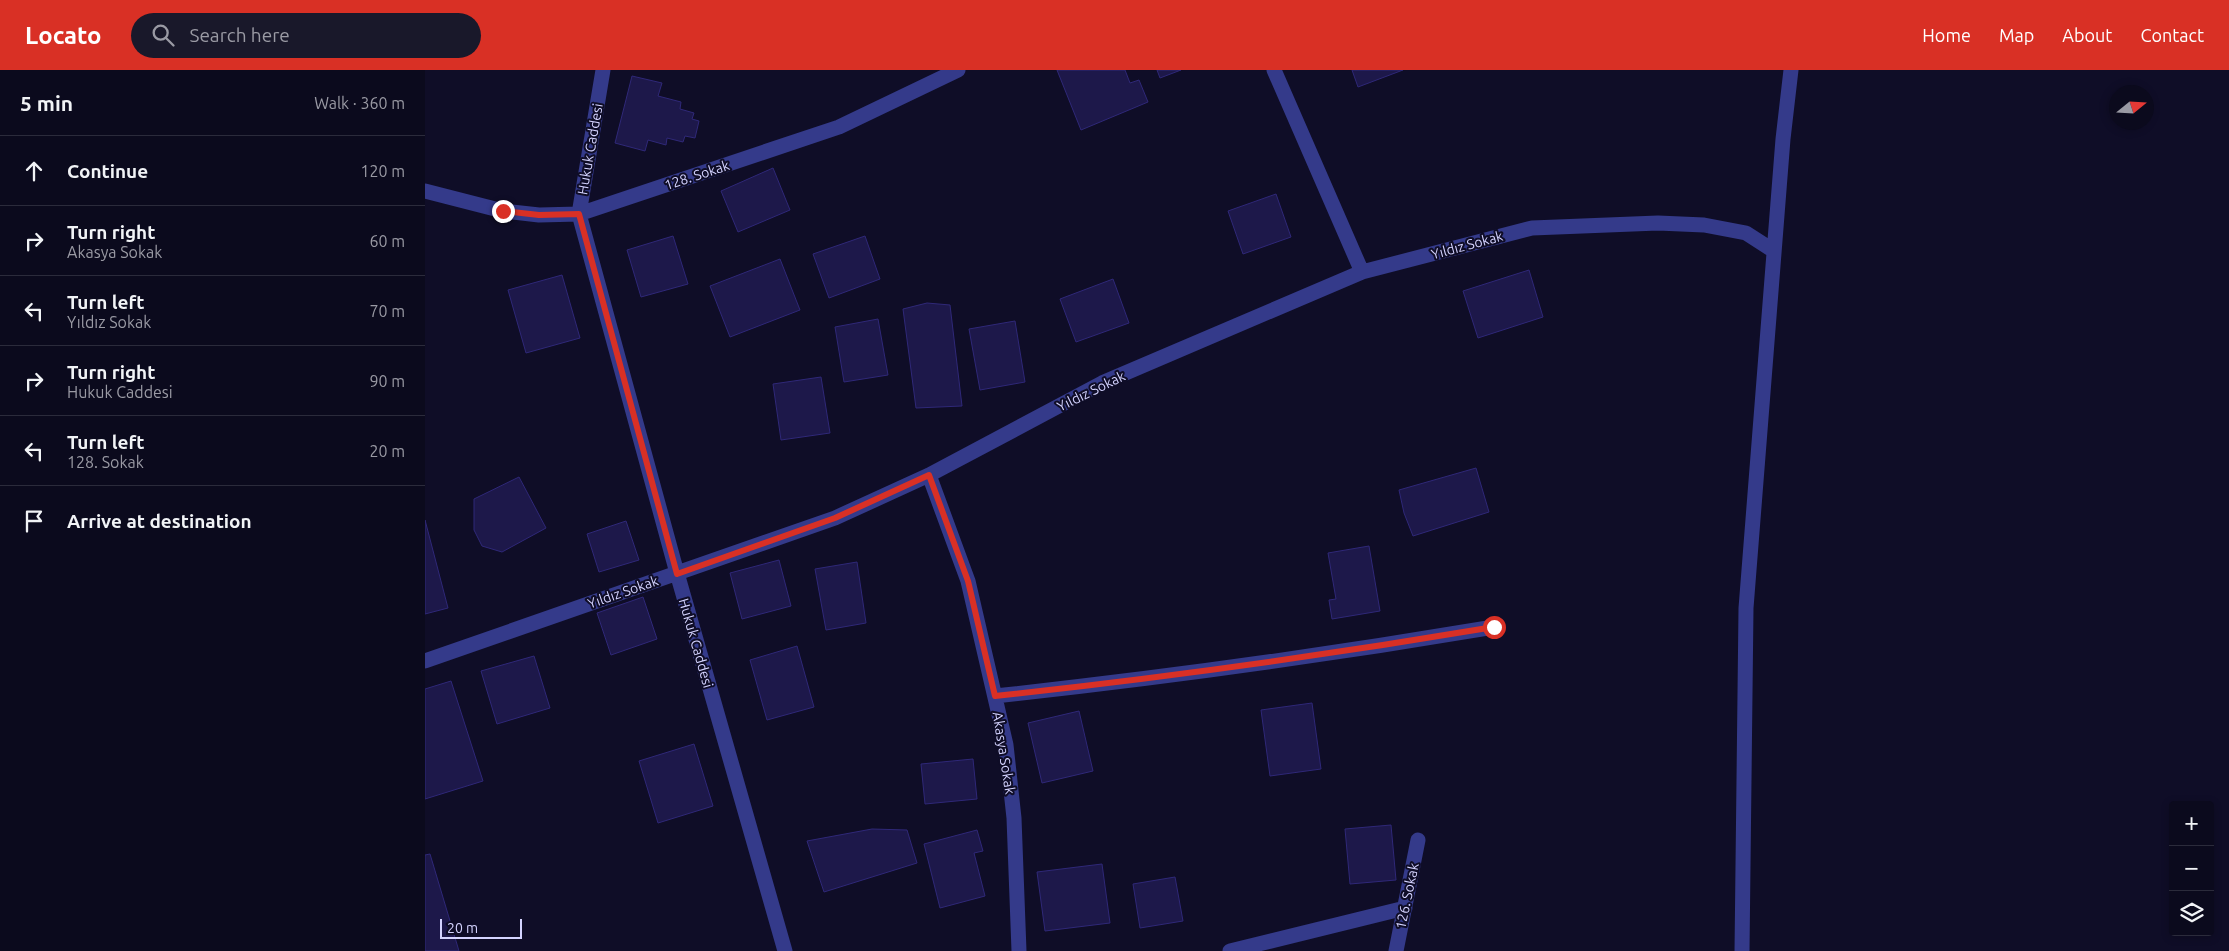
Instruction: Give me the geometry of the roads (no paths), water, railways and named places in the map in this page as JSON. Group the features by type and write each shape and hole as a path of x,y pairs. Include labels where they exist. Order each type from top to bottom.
{"street":[{"name":"Hukuk Caddesi","path":"603,70 579,214 677,574 785,951"},
{"name":"128. Sokak","path":"425,191 503,211 539,215 579,214 839,128 958,70"},
{"path":"1274,70 1363,272"},
{"path":"1742,951 1746,608 1783,139 1791,70"},
{"name":"Yıldız Sokak","path":"425,661 835,518 929,475 1102,384 1363,272 1532,228 1658,224 1704,225 1746,233 1774,251"},
{"name":"Akasya Sokak","path":"929,475 968,581 1005,745 1014,818 1019,951"},
{"path":"995,696 1142,680 1315,656 1494,627"},
{"name":"126. Sokak","path":"1396,951 1418,840"},
{"path":"1230,951 1405,908"}]}
